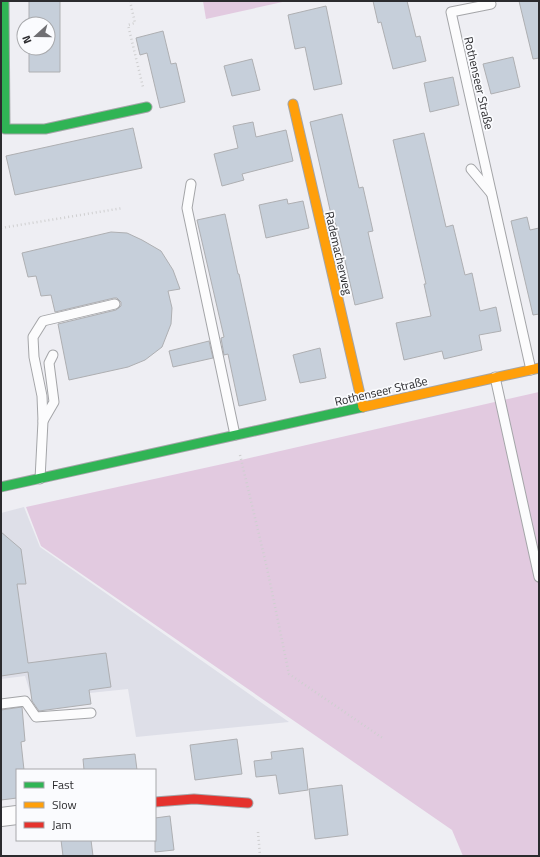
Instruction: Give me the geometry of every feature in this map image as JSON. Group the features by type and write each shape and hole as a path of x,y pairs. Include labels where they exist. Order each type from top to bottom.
{"street":[{"path":"4,1 5,129 45,129 147,107"},
{"name":"Rademacherweg","path":"293,104 362,407"},
{"name":"Rothenseer Straße","path":"1,487 535,369"},
{"path":"156,802 194,799 248,803"},
{"path":"1,817 16,815"}],"lane":[{"name":"Rothenseer Straße","path":"491,4 451,12 492,194 535,369"},
{"name":"Rothenseer Straße","path":"471,169 492,194"},
{"path":"191,184 186,208 236,435"},
{"path":"40,479 43,421 42,396 34,356 33,337 43,321 115,304"},
{"path":"43,421 54,402 49,363 53,355"},
{"path":"495,378 539,577"},
{"path":"1,704 25,701 36,717 92,713"}],"path":[{"path":"130,1 135,23 128,25 147,107"},
{"path":"1,228 123,208"},
{"path":"236,435 267,568 289,674 384,739"},
{"path":"258,832 260,856"}],"shaded area":[{"path":"203,1 287,1 206,19"},
{"path":"539,392 539,856 463,856 452,830 41,546 26,507 241,460"},
{"path":"24,507 40,547 289,722 136,737 128,689 32,699 25,676 1,679 1,513"}],"building":[{"path":"29,1 60,1 60,72 29,72 29,56 56,56 56,16 29,16"},
{"path":"373,1 407,1 416,37 420,36 426,61 393,69 381,22 378,23"},
{"path":"519,1 539,1 539,58 533,59"},
{"path":"326,6 342,84 314,90 305,47 295,49 288,15"},
{"path":"163,31 171,64 176,63 185,102 160,108 147,53 140,55 136,38"},
{"path":"513,57 520,87 491,94 483,64"},
{"path":"252,59 260,90 232,96 224,66"},
{"path":"453,77 459,105 430,112 424,83"},
{"path":"342,114 359,188 363,187 373,231 368,232 383,298 355,305 340,239 335,222 333,223 310,122"},
{"path":"253,122 256,137 286,130 293,161 242,174 244,180 222,186 214,154 238,148 233,126"},
{"path":"133,128 142,168 15,195 6,156"},
{"path":"424,133 446,227 453,225 465,275 472,273 480,311 496,307 501,331 479,335 482,350 444,359 442,351 404,360 396,323 431,316 424,284 426,284 393,140"},
{"path":"287,199 288,204 303,201 309,228 266,238 259,205"},
{"path":"225,214 266,400 239,406 228,354 224,355 221,338 224,337 197,220"},
{"path":"527,217 530,230 539,228 539,314 533,315 511,221"},
{"path":"111,232 127,233 161,251 173,270 180,289 168,291 172,308 171,324 162,347 145,360 128,367 69,380 58,324 116,310 121,306 121,302 117,298 114,298 55,312 51,295 41,296 36,276 28,277 22,253"},
{"path":"209,341 213,358 173,367 169,351"},
{"path":"320,348 326,378 300,383 293,355"},
{"path":"1,532 21,549 26,584 17,584 28,663 106,653 111,687 89,690 91,704 39,711 32,701 28,672 1,676"},
{"path":"22,707 25,741 21,742 24,769 16,769 16,798 1,800 1,710"},
{"path":"237,739 242,774 195,780 190,745"},
{"path":"303,748 308,790 279,794 276,775 256,777 254,761 272,759 271,752"},
{"path":"135,754 137,769 84,769 83,759"},
{"path":"342,785 348,835 315,839 309,789"},
{"path":"170,816 174,850 155,852 156,818"},
{"path":"61,841 91,841 93,856 63,856"}],"traffic: fast":[{"path":"4,1 5,129 45,129 147,107"},
{"path":"1,487 363,407"}],"traffic: slow":[{"path":"293,104 363,407"},
{"path":"363,407 539,368"}],"traffic: jam":[{"path":"156,802 194,799 248,803"}]}
